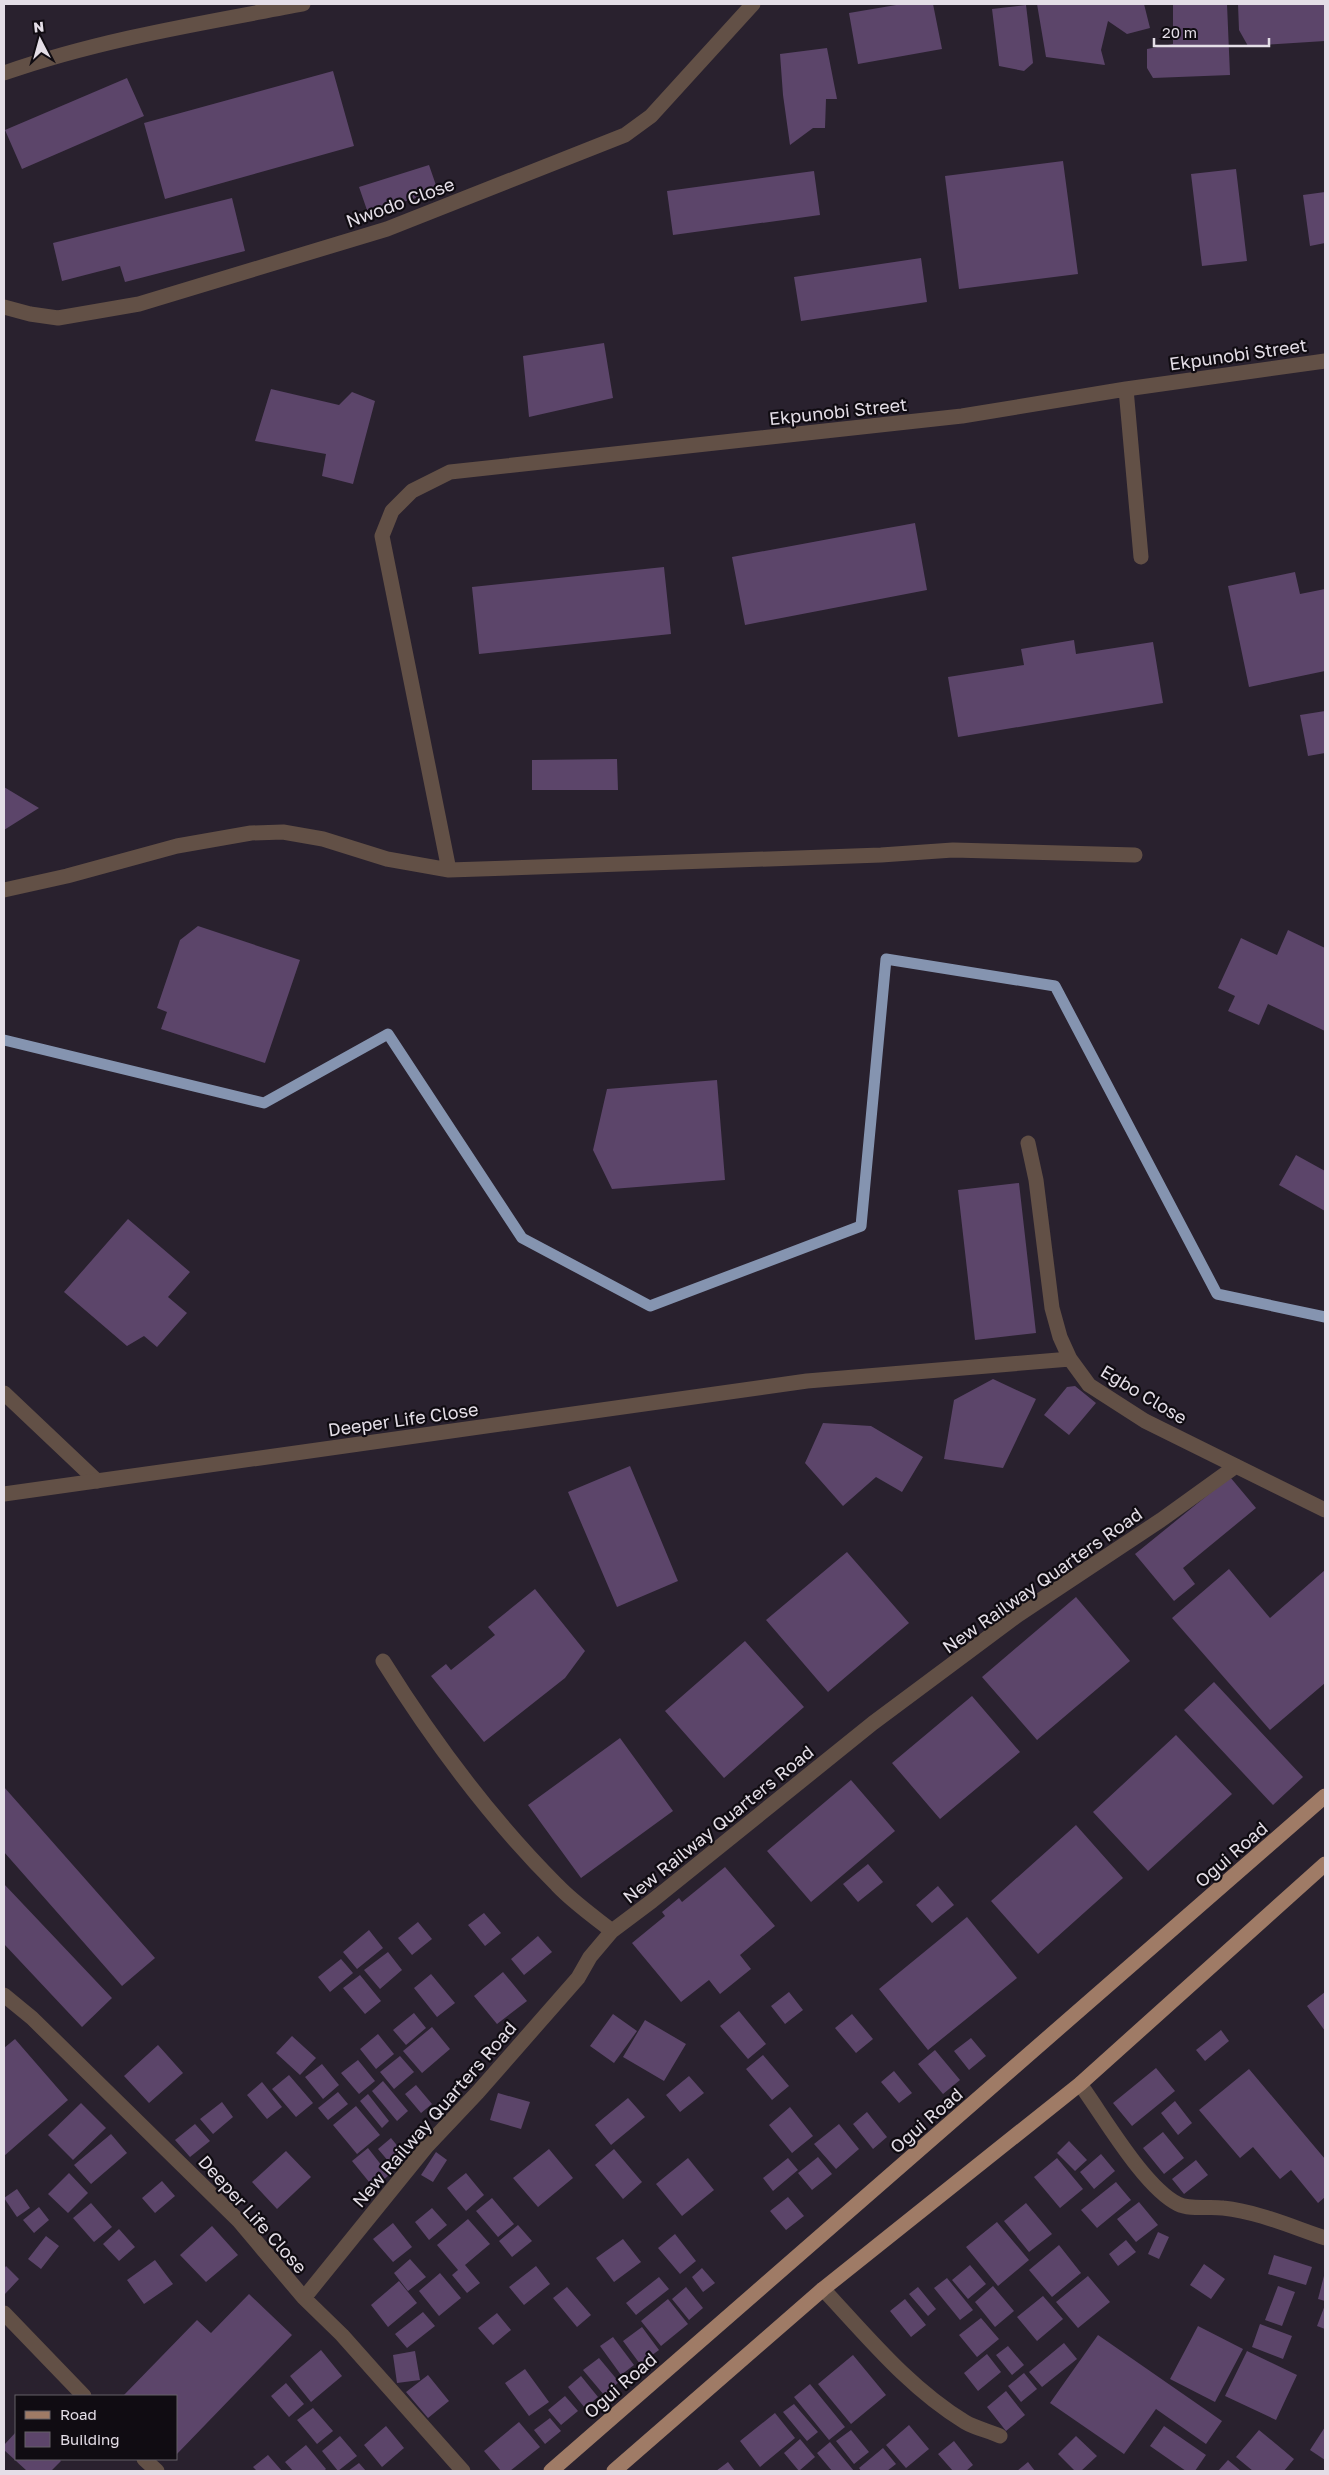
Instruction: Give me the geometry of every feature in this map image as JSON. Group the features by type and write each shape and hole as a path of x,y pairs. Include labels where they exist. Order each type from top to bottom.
{"main road":[{"name":"Ogui Road","path":"551,2471 1325,1796"},
{"path":"614,2471 823,2289 1080,2084 1325,1864"}],"street":[{"path":"4,73 48,57 115,40 303,4"},
{"name":"Nwodo Close","path":"4,307 30,314 58,318 139,304 387,229 625,135 651,116 753,4"},
{"name":"Ekpunobi Street","path":"449,870 382,536 392,511 412,491 450,472 962,416 1126,389 1325,361"},
{"path":"1126,389 1141,557"},
{"path":"4,890 67,876 177,846 251,833 283,832 315,838 387,860 449,870 881,855 953,850 1135,855"},
{"name":"Egbo Close","path":"1028,1143 1036,1180 1052,1308 1060,1337 1070,1359 1088,1385 1145,1421 1325,1510"},
{"name":"Deeper Life Close","path":"4,1494 807,1381 1070,1359"},
{"path":"4,1393 97,1481"},
{"name":"New Railway Quarters Road","path":"304,2298 427,2146 478,2092 578,1978 590,1957 612,1931 652,1902 888,1712 1018,1615 1161,1520 1236,1466"},
{"path":"383,1661 417,1716 458,1772 557,1886 612,1931"},
{"name":"Deeper Life Close","path":"4,1995 32,2018 239,2221 304,2298 342,2335 462,2471"},
{"path":"1080,2084 1137,2164 1162,2194 1180,2206 1223,2208 1267,2218 1325,2238"},
{"path":"823,2289 890,2361 925,2394 966,2423 1000,2436"},
{"path":"4,2313 83,2395"},
{"path":"145,2460 157,2471"}],"building":[{"path":"902,4 933,4 942,49 858,64 849,13"},
{"path":"1037,4 1144,4 1150,28 1127,34 1108,21 1101,50 1105,65 1046,57"},
{"path":"1173,4 1227,4 1230,75 1153,78 1147,68 1147,49 1173,44"},
{"path":"1238,4 1325,4 1325,41 1248,46 1239,30"},
{"path":"1026,5 1033,63 1024,71 999,66 992,9"},
{"path":"827,48 837,99 826,99 825,128 813,128 790,145 780,54"},
{"path":"333,71 354,146 165,199 144,123"},
{"path":"127,78 144,116 22,169 5,130"},
{"path":"1063,161 1078,274 959,289 945,176"},
{"path":"429,165 438,191 368,213 359,187"},
{"path":"1236,169 1247,261 1202,266 1191,174"},
{"path":"814,171 820,215 673,235 667,191"},
{"path":"1325,192 1325,243 1310,246 1303,195"},
{"path":"232,198 245,251 125,282 120,266 62,281 53,243"},
{"path":"921,258 927,302 801,321 794,277"},
{"path":"604,343 613,398 529,417 523,356"},
{"path":"271,389 339,405 352,392 375,401 353,484 322,476 326,454 255,441"},
{"path":"915,523 927,590 745,625 732,557"},
{"path":"664,567 671,634 479,654 472,587"},
{"path":"1295,572 1300,594 1325,589 1325,671 1249,687 1228,586"},
{"path":"1074,640 1076,654 1153,642 1163,703 958,737 948,677 1024,665 1021,649"},
{"path":"1325,711 1325,753 1308,756 1300,715"},
{"path":"617,759 618,790 532,790 532,760"},
{"path":"4,787 39,808 4,830"},
{"path":"198,926 300,960 265,1063 161,1029 167,1012 157,1008 180,940"},
{"path":"1288,930 1325,948 1325,1031 1268,1004 1259,1025 1228,1011 1235,996 1218,988 1241,938 1277,955"},
{"path":"717,1080 725,1180 612,1189 593,1150 607,1089"},
{"path":"1296,1155 1325,1171 1325,1211 1279,1185"},
{"path":"1019,1183 1036,1333 975,1340 958,1190"},
{"path":"128,1219 190,1272 168,1297 187,1313 157,1347 144,1336 127,1346 64,1292"},
{"path":"993,1379 1036,1399 1003,1468 944,1459 954,1400"},
{"path":"1075,1386 1096,1403 1069,1435 1044,1415 1067,1387"},
{"path":"823,1423 871,1426 923,1457 902,1492 876,1477 843,1506 805,1463"},
{"path":"630,1466 678,1581 617,1607 568,1492"},
{"path":"1230,1477 1256,1508 1183,1568 1195,1584 1174,1601 1135,1554"},
{"path":"847,1552 909,1623 828,1692 766,1620"},
{"path":"1229,1569 1270,1618 1325,1570 1325,1683 1270,1730 1172,1618"},
{"path":"535,1589 585,1651 565,1678 484,1742 431,1676 446,1664 451,1670 495,1635 488,1627"},
{"path":"1076,1597 1130,1661 1037,1740 982,1677"},
{"path":"745,1641 804,1707 724,1778 665,1711"},
{"path":"1214,1682 1303,1777 1273,1805 1184,1710"},
{"path":"972,1696 1020,1752 940,1819 892,1763"},
{"path":"1176,1735 1232,1794 1148,1871 1093,1812"},
{"path":"620,1738 673,1811 581,1878 528,1805"},
{"path":"851,1780 895,1831 811,1902 767,1851"},
{"path":"4,1787 155,1958 122,1986 4,1852"},
{"path":"1076,1825 1123,1878 1038,1954 991,1901"},
{"path":"868,1864 883,1882 858,1902 843,1884"},
{"path":"725,1867 775,1926 740,1955 751,1969 720,1994 709,1980 681,2002 632,1943 665,1916 662,1912 679,1898 682,1902"},
{"path":"4,1884 112,1998 82,2027 4,1944"},
{"path":"938,1886 954,1905 932,1923 916,1905"},
{"path":"484,1913 501,1933 485,1946 468,1925"},
{"path":"967,1917 1017,1978 928,2050 879,1989"},
{"path":"418,1922 432,1939 412,1955 398,1938"},
{"path":"369,1930 383,1948 357,1969 343,1952"},
{"path":"538,1936 552,1952 524,1975 511,1959"},
{"path":"388,1952 402,1970 380,1989 364,1970"},
{"path":"341,1959 353,1973 330,1992 318,1977"},
{"path":"503,1972 527,2001 497,2024 474,1996"},
{"path":"431,1974 455,2003 437,2017 414,1988"},
{"path":"360,1975 381,2001 365,2014 343,1988"},
{"path":"789,1992 803,2010 785,2024 771,2006"},
{"path":"1325,1992 1325,2031 1307,2006"},
{"path":"739,2011 766,2044 748,2059 720,2026"},
{"path":"414,2013 426,2028 406,2045 393,2030"},
{"path":"613,2014 637,2031 614,2063 590,2046"},
{"path":"852,2014 873,2039 856,2053 835,2028"},
{"path":"645,2020 686,2044 664,2081 623,2057"},
{"path":"432,2027 450,2049 422,2073 403,2051"},
{"path":"1221,2030 1229,2041 1205,2061 1196,2050"},
{"path":"378,2034 394,2054 376,2069 360,2049"},
{"path":"292,2036 316,2058 300,2075 276,2053"},
{"path":"971,2038 986,2056 969,2070 954,2051"},
{"path":"15,2039 68,2100 4,2156 4,2048"},
{"path":"158,2045 183,2073 149,2103 124,2076"},
{"path":"935,2050 960,2080 943,2094 918,2064"},
{"path":"763,2055 789,2086 772,2100 746,2069"},
{"path":"400,2056 414,2072 394,2089 380,2072"},
{"path":"358,2060 375,2081 359,2094 341,2073"},
{"path":"322,2064 339,2085 323,2099 305,2077"},
{"path":"1156,2068 1175,2091 1132,2126 1113,2103"},
{"path":"1249,2069 1325,2159 1325,2197 1318,2203 1291,2170 1280,2179 1253,2147 1240,2158 1199,2110"},
{"path":"894,2071 912,2093 899,2103 881,2082"},
{"path":"289,2075 313,2103 296,2117 272,2089"},
{"path":"689,2076 704,2093 680,2112 666,2095"},
{"path":"383,2081 408,2111 397,2121 372,2091"},
{"path":"262,2082 282,2107 267,2119 247,2095"},
{"path":"416,2085 432,2104 421,2113 405,2094"},
{"path":"338,2092 348,2104 328,2120 318,2108"},
{"path":"498,2093 530,2102 521,2129 490,2120"},
{"path":"368,2094 389,2121 382,2128 360,2101"},
{"path":"628,2098 645,2117 611,2145 595,2125"},
{"path":"1175,2101 1192,2123 1178,2135 1161,2113"},
{"path":"222,2102 233,2117 213,2134 200,2119"},
{"path":"81,2103 106,2128 73,2160 48,2135"},
{"path":"356,2106 380,2135 357,2154 333,2125"},
{"path":"790,2107 813,2136 792,2153 769,2125"},
{"path":"867,2112 887,2137 873,2149 853,2124"},
{"path":"195,2124 210,2141 190,2157 175,2140"},
{"path":"839,2124 859,2149 836,2169 814,2144"},
{"path":"1163,2132 1184,2158 1164,2174 1143,2148"},
{"path":"111,2134 127,2153 91,2184 74,2165"},
{"path":"391,2138 408,2159 395,2169 378,2149"},
{"path":"1069,2141 1087,2160 1075,2171 1057,2153"},
{"path":"368,2148 389,2175 374,2188 352,2161"},
{"path":"549,2149 573,2178 538,2207 513,2178"},
{"path":"614,2149 642,2182 623,2199 595,2165"},
{"path":"286,2151 311,2177 277,2209 252,2182"},
{"path":"436,2152 447,2160 433,2182 421,2175"},
{"path":"1101,2154 1115,2171 1094,2189 1080,2172"},
{"path":"818,2157 832,2174 812,2190 798,2173"},
{"path":"688,2158 714,2190 682,2216 656,2184"},
{"path":"788,2158 798,2170 773,2191 763,2178"},
{"path":"1057,2158 1083,2189 1060,2208 1034,2177"},
{"path":"1196,2160 1208,2175 1184,2194 1172,2179"},
{"path":"69,2173 88,2193 68,2213 48,2194"},
{"path":"466,2173 484,2195 466,2211 447,2188"},
{"path":"162,2181 175,2196 155,2213 142,2198"},
{"path":"1116,2182 1131,2200 1097,2228 1081,2210"},
{"path":"17,2189 30,2208 17,2217 4,2198"},
{"path":"788,2197 804,2216 786,2230 770,2211"},
{"path":"492,2198 514,2224 498,2237 476,2211"},
{"path":"1139,2202 1158,2225 1136,2242 1117,2219"},
{"path":"91,2203 112,2227 94,2242 73,2218"},
{"path":"1026,2203 1052,2234 1029,2252 1004,2221"},
{"path":"39,2207 49,2220 34,2233 23,2220"},
{"path":"432,2208 447,2225 429,2240 415,2222"},
{"path":"468,2219 490,2244 465,2265 480,2283 467,2293 452,2275 458,2270 437,2245"},
{"path":"997,2222 1029,2260 998,2286 966,2247"},
{"path":"393,2223 412,2247 393,2262 373,2239"},
{"path":"518,2225 532,2241 512,2257 499,2241"},
{"path":"212,2226 238,2255 206,2282 180,2255"},
{"path":"119,2229 135,2247 119,2261 103,2244"},
{"path":"1158,2232 1169,2237 1159,2259 1148,2254"},
{"path":"675,2234 696,2261 680,2274 658,2248"},
{"path":"46,2236 59,2246 41,2269 28,2259"},
{"path":"623,2239 641,2262 614,2282 596,2258"},
{"path":"1126,2240 1136,2252 1118,2266 1109,2254"},
{"path":"1059,2245 1081,2273 1052,2297 1029,2270"},
{"path":"1274,2255 1312,2267 1306,2285 1268,2274"},
{"path":"410,2259 426,2277 408,2291 394,2273"},
{"path":"155,2260 173,2284 144,2304 127,2280"},
{"path":"1204,2264 1225,2279 1211,2299 1190,2285"},
{"path":"970,2265 986,2284 968,2299 952,2280"},
{"path":"6,2266 19,2279 4,2295 4,2269"},
{"path":"536,2266 550,2284 524,2305 509,2287"},
{"path":"702,2268 715,2283 703,2292 692,2277"},
{"path":"1325,2272 1325,2301 1318,2299"},
{"path":"440,2273 461,2298 439,2316 419,2291"},
{"path":"1088,2276 1110,2302 1078,2328 1056,2302"},
{"path":"659,2277 669,2289 636,2315 626,2303"},
{"path":"947,2278 973,2310 960,2320 934,2288"},
{"path":"399,2281 417,2303 388,2327 371,2305"},
{"path":"993,2286 1014,2311 995,2327 975,2302"},
{"path":"1278,2286 1295,2292 1282,2326 1265,2320"},
{"path":"567,2287 591,2315 577,2327 553,2298"},
{"path":"686,2287 703,2308 689,2320 672,2299"},
{"path":"918,2287 936,2309 928,2316 909,2294"},
{"path":"249,2294 292,2335 178,2453 178,2395 124,2395 197,2320 211,2333"},
{"path":"1043,2296 1063,2319 1037,2341 1017,2317"},
{"path":"668,2299 688,2324 661,2346 641,2321"},
{"path":"905,2299 926,2325 911,2337 890,2311"},
{"path":"1325,2305 1325,2329 1317,2326"},
{"path":"423,2312 435,2326 407,2348 395,2334"},
{"path":"497,2313 511,2330 493,2345 478,2328"},
{"path":"981,2318 999,2339 977,2357 959,2335"},
{"path":"1260,2324 1292,2336 1283,2359 1252,2347"},
{"path":"1198,2326 1243,2349 1215,2402 1170,2379"},
{"path":"642,2327 659,2350 640,2364 623,2341"},
{"path":"1098,2335 1222,2421 1206,2444 1156,2409 1124,2454 1050,2403"},
{"path":"613,2337 634,2365 621,2375 600,2346"},
{"path":"1064,2343 1077,2359 1042,2387 1029,2372"},
{"path":"1008,2346 1024,2365 1012,2375 996,2355"},
{"path":"321,2350 342,2376 311,2402 290,2376"},
{"path":"415,2351 420,2380 397,2383 393,2355"},
{"path":"1247,2351 1297,2375 1276,2420 1225,2396"},
{"path":"987,2354 1001,2372 978,2391 964,2373"},
{"path":"853,2355 886,2395 851,2424 818,2384"},
{"path":"599,2358 619,2382 604,2395 583,2370"},
{"path":"525,2369 549,2402 529,2416 505,2383"},
{"path":"1024,2373 1037,2389 1021,2402 1008,2386"},
{"path":"428,2375 449,2401 428,2418 406,2392"},
{"path":"581,2376 598,2397 585,2408 568,2387"},
{"path":"286,2383 304,2404 289,2417 271,2396"},
{"path":"810,2384 845,2427 829,2440 794,2397"},
{"path":"1006,2391 1025,2415 1006,2431 987,2407"},
{"path":"565,2396 578,2411 561,2425 548,2410"},
{"path":"794,2404 818,2432 807,2441 783,2412"},
{"path":"313,2408 333,2431 317,2444 297,2420"},
{"path":"775,2413 795,2438 760,2467 740,2441"},
{"path":"550,2418 561,2431 545,2444 534,2430"},
{"path":"519,2422 540,2447 510,2471 501,2471 484,2451"},
{"path":"909,2425 929,2449 906,2468 886,2445"},
{"path":"386,2426 404,2448 382,2467 364,2445"},
{"path":"1164,2426 1206,2455 1195,2471 1186,2471 1150,2446"},
{"path":"1325,2427 1325,2460 1310,2450"},
{"path":"851,2430 869,2452 854,2464 836,2441"},
{"path":"1259,2430 1294,2459 1284,2471 1253,2471 1236,2457"},
{"path":"15,2433 15,2460 61,2461 51,2471 27,2471 4,2450 4,2445"},
{"path":"340,2436 357,2456 338,2471 322,2451"},
{"path":"1076,2436 1097,2456 1081,2471 1075,2471 1058,2454"},
{"path":"800,2439 815,2457 799,2471 784,2453"},
{"path":"954,2441 973,2465 966,2471 953,2471 938,2454"},
{"path":"830,2442 854,2471 832,2471 817,2453"},
{"path":"306,2445 326,2469 324,2471 293,2471 285,2462"},
{"path":"883,2448 896,2464 887,2471 861,2471 859,2468"},
{"path":"268,2455 282,2471 257,2471 253,2467"},
{"path":"1228,2460 1241,2471 1218,2471"},
{"path":"728,2462 735,2471 716,2471"},
{"path":"1028,2462 1035,2471 1017,2471"},
{"path":"359,2463 366,2471 348,2471"}],"waterway":[{"path":"4,1040 264,1103 388,1034 522,1238 650,1306 861,1226 886,959 1055,986 1217,1294 1325,1317"}]}
